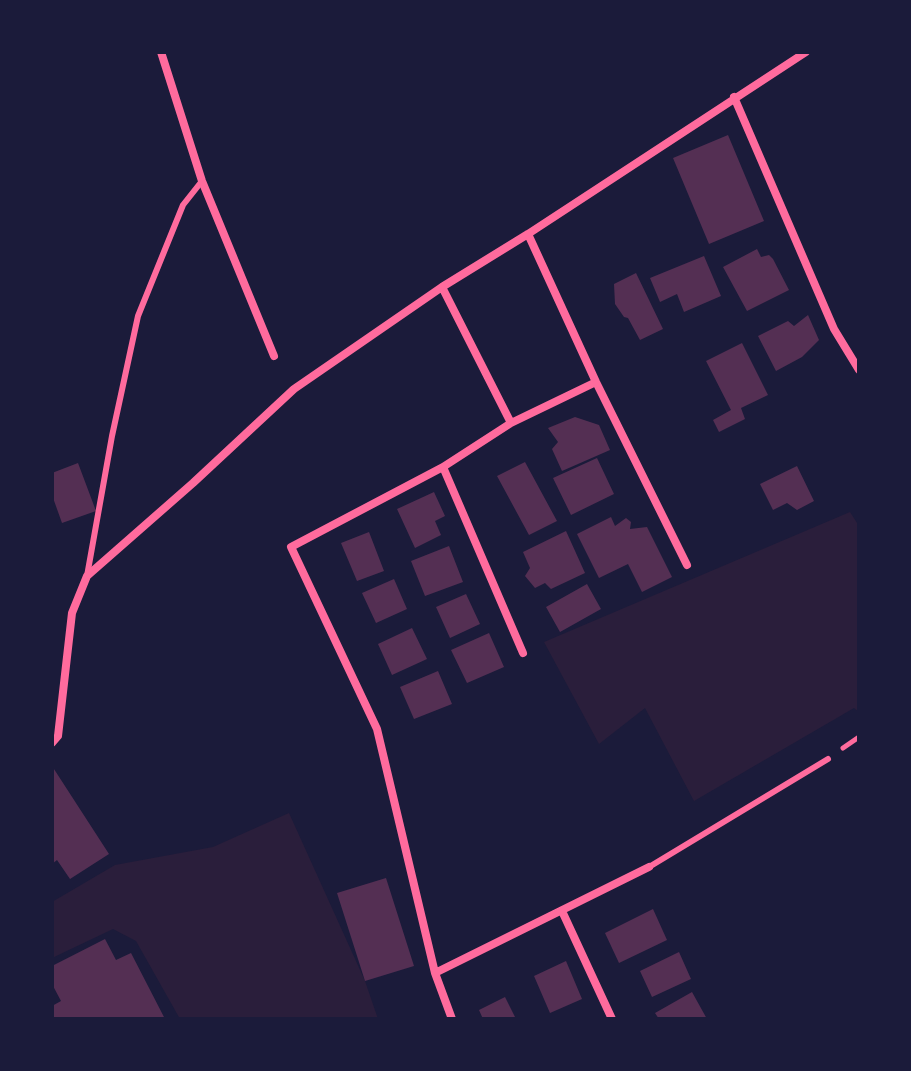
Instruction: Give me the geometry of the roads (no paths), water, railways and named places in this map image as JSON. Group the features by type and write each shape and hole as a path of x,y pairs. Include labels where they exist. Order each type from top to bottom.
{"street":[{"path":"161,52 202,181 274,356"},
{"path":"52,743 58,736 72,613 87,576 294,389 442,287 806,52"},
{"path":"734,97 834,329 859,370"},
{"path":"528,234 596,382 687,565"},
{"path":"442,287 511,423"},
{"path":"452,1019 435,973 377,729 291,547 443,467 511,423 596,382"},
{"path":"443,467 523,653"},
{"path":"435,973 649,867"},
{"path":"562,911 612,1019"}],"lane":[{"path":"87,576 112,436 138,316 183,205 202,181"},
{"path":"649,867 828,759"}]}
